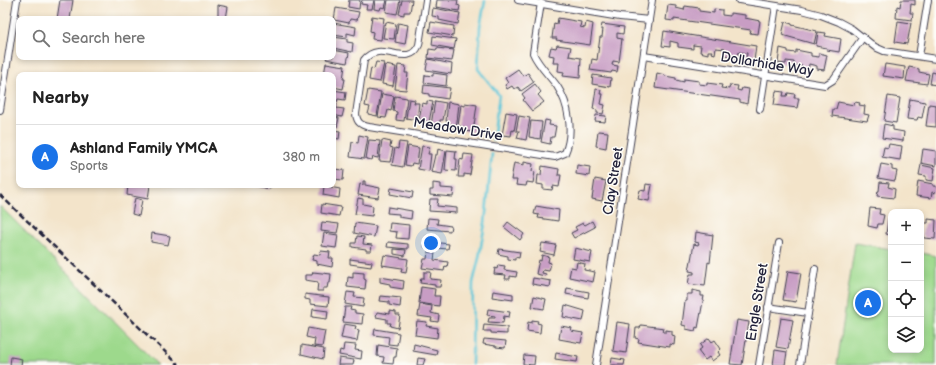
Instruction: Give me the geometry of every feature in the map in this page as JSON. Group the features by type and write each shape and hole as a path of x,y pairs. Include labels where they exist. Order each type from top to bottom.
{"street":[{"path":"0,110 17,0"},
{"name":"Meadow Drive","path":"426,0 419,45 416,51 412,54 404,55 377,51 368,55 364,60 356,114 358,122 361,125 369,127 555,157 565,153 568,147 568,119 566,105 558,87 533,53 541,3"},
{"path":"518,0 620,17 649,20"},
{"name":"Clay Street","path":"596,365 652,0"},
{"path":"739,0 821,14 852,29 875,47 884,51 936,59"},
{"path":"919,56 928,0"},
{"path":"760,108 776,6"},
{"name":"Dollarhide Way","path":"644,56 825,85 833,80 863,37"},
{"name":"Engle Street","path":"759,365 779,243"},
{"path":"800,365 815,269"},
{"path":"768,307 808,313"}],"green space":[{"path":"0,206 158,365 0,365"},
{"path":"855,243 888,248 888,353 924,353 924,254 936,256 936,365 837,365"}],"building":[{"path":"60,0 73,0 70,16 57,16"},
{"path":"349,0 360,0 359,9 348,7"},
{"path":"362,0 374,0 372,9 366,9 367,5 361,4"},
{"path":"375,0 387,0 385,8 381,7 380,10 374,9"},
{"path":"388,0 400,0 397,14 386,12"},
{"path":"402,0 412,0 410,12 404,12 404,15 399,14"},
{"path":"437,0 458,0 457,5 460,6 459,11 436,7"},
{"path":"901,0 915,0 915,5 911,4 910,13 913,13 912,20 896,18 897,6 900,7"},
{"path":"218,5 228,7 226,16 218,16"},
{"path":"668,5 676,6 676,8 684,10 685,6 699,8 699,11 714,13 714,9 722,10 722,15 730,16 730,13 745,15 745,18 760,21 758,34 750,33 751,30 674,19 674,21 666,20"},
{"path":"336,8 359,12 357,20 350,19 349,23 336,20 336,16 335,16"},
{"path":"433,8 460,13 458,24 439,20 439,17 432,16"},
{"path":"372,16 384,18 381,40 372,39 373,32 370,31"},
{"path":"558,18 581,22 580,27 585,28 586,22 593,24 590,45 556,40 557,38 552,38 554,23 557,24"},
{"path":"898,21 911,23 907,44 895,42"},
{"path":"386,22 396,24 394,39 383,38"},
{"path":"431,22 454,26 453,36 429,32"},
{"path":"785,22 817,31 814,44 782,35"},
{"path":"398,23 408,25 405,44 395,42"},
{"path":"336,24 356,27 355,35 347,33 347,37 336,35"},
{"path":"602,24 624,27 623,34 617,33 617,38 622,39 619,62 613,61 612,65 618,66 617,72 612,71 611,73 590,70 592,59 597,60 600,37 602,37"},
{"path":"664,31 756,46 754,61 746,60 747,53 739,52 738,57 724,55 725,49 716,48 715,54 712,53 713,51 708,51 708,54 700,52 701,46 693,45 693,49 678,47 678,43 670,41 670,47 662,46"},
{"path":"818,32 826,33 825,36 841,39 839,52 816,46"},
{"path":"433,36 456,39 454,49 432,45"},
{"path":"336,37 347,39 347,42 353,43 352,52 336,49"},
{"path":"557,45 571,47 569,56 581,58 580,78 563,76 564,72 558,71 559,63 553,63 554,56 549,55 551,47 556,48"},
{"path":"437,48 454,50 452,61 428,58 429,49 436,50"},
{"path":"780,48 788,50 788,52 796,53 796,50 811,53 811,56 819,57 819,53 827,55 824,70 817,69 817,66 809,64 808,70 801,68 802,66 794,65 794,62 786,61 786,64 778,63"},
{"path":"336,51 349,53 347,63 331,60 336,60"},
{"path":"428,59 452,64 451,74 426,70"},
{"path":"376,62 384,63 380,82 369,80 371,68 374,69"},
{"path":"326,63 345,66 343,89 336,88 336,72 324,72"},
{"path":"885,64 905,67 904,79 883,76"},
{"path":"385,65 396,67 393,86 382,84"},
{"path":"398,65 406,66 405,73 408,73 406,90 395,89"},
{"path":"909,67 919,69 919,72 929,74 927,84 906,81"},
{"path":"518,69 523,76 528,73 534,82 521,91 518,87 514,89 512,86 507,89 505,85 508,83 505,78"},
{"path":"932,72 936,73 936,85 930,84"},
{"path":"433,73 447,75 446,86 424,83 425,75 433,76"},
{"path":"657,73 676,78 676,80 684,82 684,79 699,81 699,84 707,85 707,83 722,85 721,88 729,89 730,85 738,86 737,90 741,91 742,88 749,89 747,104 740,102 740,100 655,88"},
{"path":"593,75 611,78 610,87 592,84"},
{"path":"535,84 541,92 538,95 544,102 532,111 523,100 525,98 522,94"},
{"path":"424,85 450,88 448,99 429,96 429,94 423,93"},
{"path":"596,89 601,90 600,94 603,94 601,104 605,105 603,114 597,113 597,110 593,109"},
{"path":"336,90 346,92 345,100 338,99 337,102"},
{"path":"368,90 381,92 377,116 368,114 370,107 365,106"},
{"path":"776,91 784,92 783,96 787,96 788,93 795,94 794,98 799,98 797,108 774,105"},
{"path":"382,94 394,96 391,111 388,110 386,118 378,117"},
{"path":"395,96 407,98 404,121 396,120 397,112 393,111"},
{"path":"888,96 900,98 896,123 884,121"},
{"path":"409,99 415,100 414,103 419,103 417,120 406,118"},
{"path":"910,99 925,102 922,118 918,117 917,120 907,119"},
{"path":"427,101 433,102 429,122 419,120 422,103 427,104"},
{"path":"435,101 446,103 443,120 440,120 439,127 431,125"},
{"path":"448,102 459,104 456,129 448,128 449,121 446,121"},
{"path":"838,102 854,105 855,102 860,103 859,105 865,106 864,114 869,115 867,121 832,116 833,109 836,109"},
{"path":"465,103 477,105 473,132 464,131 464,127 458,126 461,105 465,106"},
{"path":"929,104 936,105 936,127 926,126"},
{"path":"336,108 344,109 342,117 336,116"},
{"path":"506,112 517,114 514,131 512,130 511,136 502,135"},
{"path":"596,115 606,116 605,122 595,121"},
{"path":"519,116 530,118 526,140 517,138 519,131 516,131"},
{"path":"336,118 339,118 336,127"},
{"path":"545,120 550,121 549,125 556,126 554,137 551,137 550,144 541,142"},
{"path":"531,121 542,122 540,139 529,137"},
{"path":"884,124 893,126 893,130 904,132 903,141 882,138"},
{"path":"336,130 340,131 339,139 336,138"},
{"path":"598,131 608,132 606,148 596,146"},
{"path":"359,135 368,137 364,159 350,157 352,142 358,143"},
{"path":"369,140 380,141 378,158 373,157 372,160 366,159"},
{"path":"382,140 391,142 390,147 393,148 390,162 379,161"},
{"path":"399,142 407,143 403,167 392,165 395,148 398,149"},
{"path":"889,144 902,146 900,160 882,157 884,147 888,148"},
{"path":"408,146 419,148 417,164 412,163 411,166 405,165"},
{"path":"422,146 430,147 428,154 431,154 429,171 418,169"},
{"path":"438,149 446,151 442,174 431,172"},
{"path":"923,149 936,151 936,166 921,163"},
{"path":"447,150 456,151 456,171 445,170"},
{"path":"464,154 473,155 470,175 464,174 464,177 458,177 460,159 463,160"},
{"path":"524,162 533,164 532,171 535,172 533,183 527,182 526,186 516,185 517,180 511,180 514,163 524,165"},
{"path":"881,164 892,166 892,170 897,171 895,181 878,178"},
{"path":"577,165 590,167 589,176 576,174"},
{"path":"921,165 935,168 933,181 926,180 926,176 919,175"},
{"path":"542,166 559,169 558,175 561,175 559,187 553,186 552,190 543,189 543,185 537,184 538,175 541,175"},
{"path":"336,169 344,170 343,180 336,179"},
{"path":"595,179 606,181 602,201 592,199"},
{"path":"363,181 365,181 365,185 380,188 378,198 358,195 360,184 363,185"},
{"path":"918,181 936,186 935,193 932,192 931,198 916,196"},
{"path":"880,182 889,183 888,187 895,189 894,198 877,196"},
{"path":"433,183 441,184 441,188 454,189 453,197 430,195 430,190 433,190"},
{"path":"646,184 652,185 649,201 638,199 640,190 645,191"},
{"path":"128,188 150,188 148,199 127,195"},
{"path":"324,188 340,189 339,198 323,195"},
{"path":"391,188 413,192 412,198 390,194"},
{"path":"135,198 142,200 139,216 132,214"},
{"path":"358,198 363,199 363,204 373,206 372,216 355,214"},
{"path":"430,199 438,199 437,206 457,208 457,213 429,211"},
{"path":"322,204 341,207 339,216 321,213"},
{"path":"536,206 559,210 558,221 538,218 539,215 534,214"},
{"path":"388,207 412,211 411,219 399,217 399,214 387,213"},
{"path":"870,208 880,209 879,214 884,215 882,224 878,224 877,228 868,226"},
{"path":"428,218 438,219 437,224 451,226 450,231 427,229"},
{"path":"928,219 936,220 935,239 924,238 924,223 928,223"},
{"path":"592,221 595,227 574,238 571,233 577,230 575,227 583,223 585,225"},
{"path":"888,221 888,234 886,234"},
{"path":"322,222 339,224 337,233 321,231"},
{"path":"508,222 524,234 520,240 504,227"},
{"path":"355,223 376,226 374,237 354,233"},
{"path":"390,223 409,225 408,239 396,238 397,232 389,231"},
{"path":"696,232 713,235 710,263 708,262 705,286 688,284 690,274 694,274 694,272 689,271 694,244 698,245 699,243 695,242"},
{"path":"152,233 170,236 168,245 151,242"},
{"path":"324,233 338,235 336,248 322,246"},
{"path":"357,236 364,237 363,244 372,245 371,251 352,247 352,243 356,243"},
{"path":"426,236 433,237 432,242 449,244 448,249 424,247"},
{"path":"388,242 408,244 408,249 387,247"},
{"path":"542,243 556,245 554,255 540,252"},
{"path":"575,248 592,252 590,262 573,259"},
{"path":"394,249 406,250 405,256 394,254"},
{"path":"499,249 520,252 519,258 515,257 515,260 508,259 508,256 498,254"},
{"path":"321,251 330,252 329,258 333,258 332,267 317,264 317,261 312,260 314,254 320,255"},
{"path":"428,252 435,253 434,260 448,262 444,271 422,268 424,259 427,259"},
{"path":"384,255 408,259 406,273 401,272 402,268 382,265"},
{"path":"542,255 549,257 548,262 551,263 549,271 543,270 542,273 546,274 545,276 536,274 539,260 541,261"},
{"path":"350,259 372,262 371,267 350,264"},
{"path":"577,262 585,264 584,270 595,272 593,282 569,277 571,267 576,268"},
{"path":"498,265 505,266 504,270 517,272 516,277 510,276 510,279 505,279 506,275 494,274 495,268 497,269"},
{"path":"788,271 801,273 796,302 783,300"},
{"path":"313,272 331,274 330,283 328,283 327,288 323,288 323,291 317,291 318,282 305,280 305,275 312,275"},
{"path":"353,272 364,273 364,279 366,280 365,289 347,287 348,277 353,278"},
{"path":"424,272 431,272 430,279 441,280 440,287 420,283 421,278 424,278"},
{"path":"380,277 404,281 403,289 390,287 390,284 380,282"},
{"path":"533,278 551,281 550,287 532,284"},
{"path":"421,287 435,289 434,296 440,296 439,306 419,303"},
{"path":"567,288 589,292 588,298 566,294"},
{"path":"692,290 701,292 701,296 704,296 698,328 696,327 695,331 686,329 686,326 682,325 687,294 692,294"},
{"path":"493,291 513,294 513,300 492,297"},
{"path":"347,292 355,293 354,297 364,298 363,307 345,304"},
{"path":"305,294 329,297 328,306 310,304 310,300 305,299"},
{"path":"381,296 401,298 400,307 389,305 389,302 380,301"},
{"path":"534,296 546,299 544,309 532,307"},
{"path":"420,304 432,306 431,313 439,315 438,322 431,321 432,318 418,316"},
{"path":"565,305 585,311 583,321 563,317"},
{"path":"345,307 351,307 350,310 355,311 355,313 363,314 362,324 343,322"},
{"path":"313,309 328,311 327,319 312,317"},
{"path":"488,309 510,312 509,317 504,316 503,323 488,322 489,318 495,318 495,316 487,315"},
{"path":"390,311 396,312 396,315 400,315 398,328 390,326 391,323 387,323 387,319 376,317 377,312 390,314"},
{"path":"781,318 793,320 788,349 776,347"},
{"path":"532,320 538,321 537,323 541,324 540,333 527,331 528,322 532,323"},
{"path":"737,320 749,322 742,365 730,364"},
{"path":"417,321 427,322 426,326 438,328 437,338 415,335"},
{"path":"617,322 630,324 626,353 613,351"},
{"path":"344,324 356,326 355,329 359,330 357,341 341,338"},
{"path":"484,325 507,327 507,334 483,331"},
{"path":"641,325 664,328 663,332 666,332 666,330 672,331 672,335 675,336 674,345 670,344 670,347 638,342 639,339 635,338 636,328 640,328"},
{"path":"561,326 572,328 571,331 583,333 581,343 559,339"},
{"path":"308,328 325,331 322,347 314,346 315,339 306,337"},
{"path":"375,329 399,333 397,345 388,344 389,337 374,335"},
{"path":"709,338 712,342 715,340 721,349 718,352 720,355 712,361 709,357 705,360 698,351 702,348 700,345"},
{"path":"484,339 506,341 505,348 483,344"},
{"path":"344,344 356,345 355,350 362,351 361,359 339,355 340,350 343,351"},
{"path":"414,344 437,350 436,355 413,351"},
{"path":"302,345 324,349 323,359 301,354"},
{"path":"378,345 397,348 396,357 394,357 393,364 383,363 384,357 377,356"},
{"path":"775,350 787,352 785,365 773,365"},
{"path":"556,353 578,357 577,362 555,359"},
{"path":"524,355 535,356 534,365 523,364"},
{"path":"11,357 22,359 21,365 10,365"},
{"path":"339,358 354,360 353,365 338,365"},
{"path":"418,358 425,359 423,365 417,365"},
{"path":"612,358 625,360 624,365 611,365"}],"waterway":[{"path":"485,1 480,27 478,69 499,95 493,141"},
{"path":"472,365 473,283 485,223 492,154"}],"railway":[{"path":"0,195 179,365"}],"place":[{"name":"Ashland Family YMCA","path":"868,303"}]}
